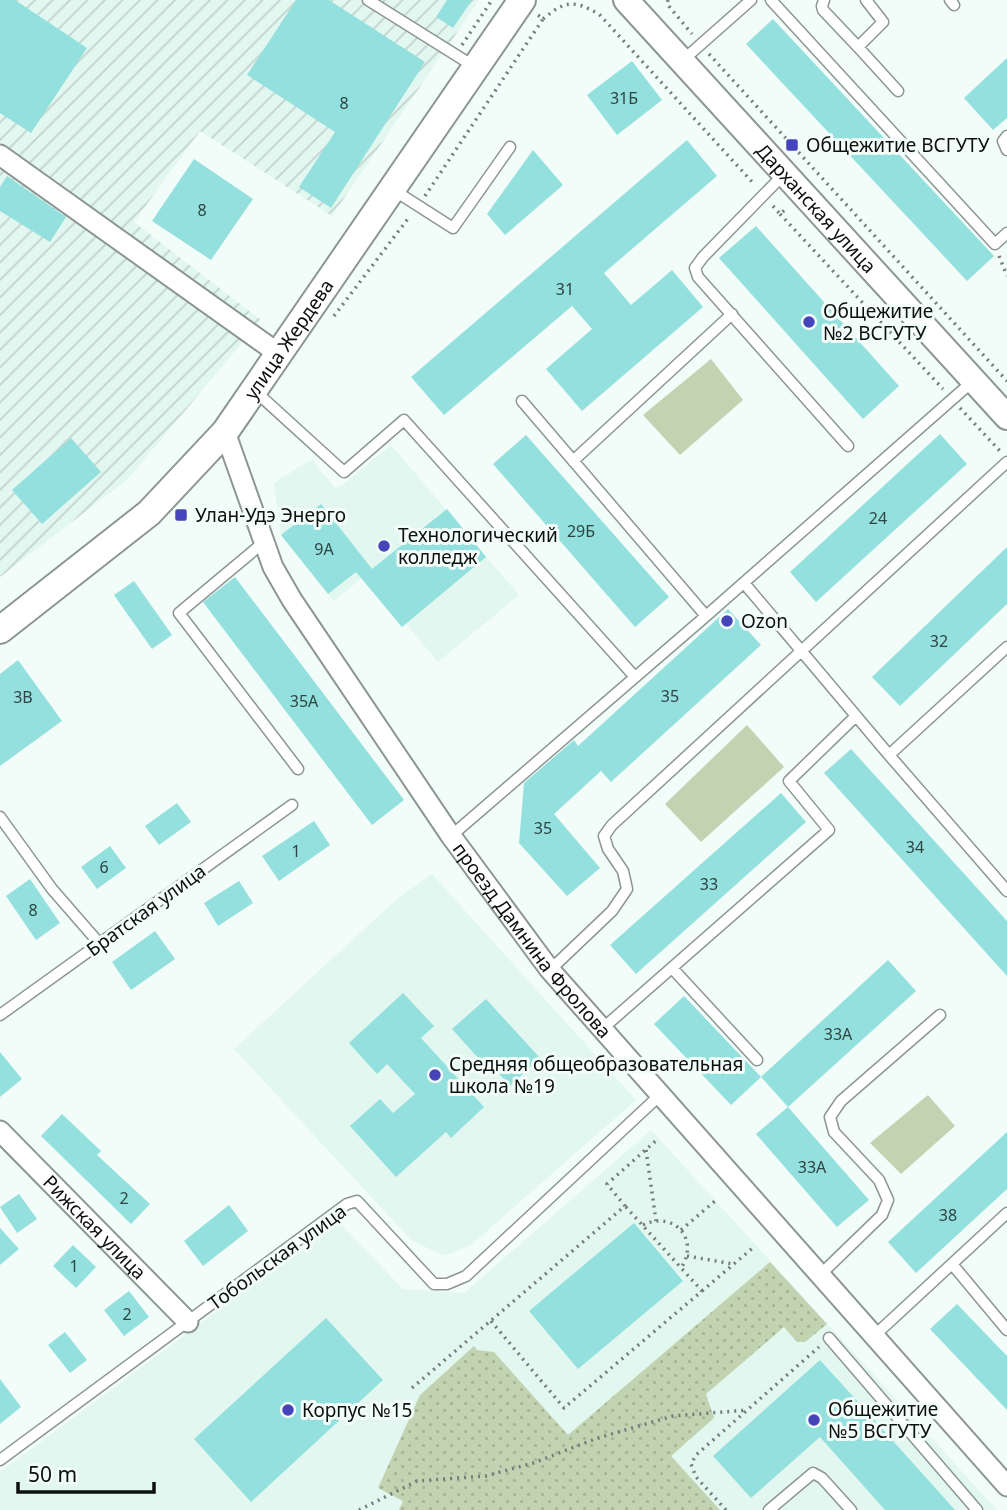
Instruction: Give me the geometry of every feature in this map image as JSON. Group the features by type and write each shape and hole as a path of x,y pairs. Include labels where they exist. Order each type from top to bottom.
{"main road":[{"name":"улица Жердева","path":"0,630 149,513 225,432 392,189 466,61 521,1"}],"street":[{"name":"Дарханская улица","path":"626,0 1007,417"},
{"path":"0,155 279,354"},
{"name":"проезд Дамнина Фролова","path":"225,432 273,567 292,600 451,836 550,970 1007,1486"},
{"name":"Рижская улица","path":"0,1131 188,1322"}],"lane":[{"path":"368,0 466,61"},
{"path":"682,61 751,0"},
{"path":"771,0 995,244 1007,233"},
{"path":"824,0 823,10 898,90"},
{"path":"858,47 883,22 866,0"},
{"path":"1007,136 1003,141 1007,150"},
{"path":"392,189 453,228 510,147"},
{"path":"785,174 695,268 698,277 848,446"},
{"path":"573,461 732,314"},
{"path":"451,836 974,380"},
{"path":"254,390 344,472 404,420 635,677"},
{"path":"522,401 706,616"},
{"path":"550,970 612,911 626,890 623,872 608,849 604,836 612,825 1007,460"},
{"path":"264,542 179,613 298,769"},
{"path":"744,583 888,755 1007,891"},
{"path":"888,755 1007,647"},
{"path":"602,1029 829,830 789,781 856,716"},
{"name":"Братская улица","path":"0,1015 292,804"},
{"path":"0,817 52,889 99,943"},
{"path":"672,968 757,1060"},
{"path":"820,1275 882,1215 888,1200 880,1180 834,1132 830,1117 841,1101 940,1015"},
{"name":"Тобольская улица","path":"0,1460 347,1204 357,1201 434,1284 447,1284 466,1276 660,1095"},
{"path":"874,1336 1007,1213"},
{"path":"952,1264 1007,1330"},
{"path":"829,1338 977,1510"},
{"path":"769,1510 813,1473 822,1478 851,1510"}],"path":[{"path":"466,61 492,0"},
{"path":"521,1 543,19"},
{"path":"326,326 418,206 543,19 567,1 581,3 599,14 1007,460"},
{"path":"666,1 701,45 1007,381"},
{"path":"780,214 821,177"},
{"path":"995,244 1007,276"},
{"path":"659,1138 607,1184 702,1291"},
{"path":"646,1149 656,1221"},
{"path":"681,1230 715,1201"},
{"path":"412,1388 625,1206"},
{"path":"643,1225 656,1221 670,1222 681,1230 687,1242 687,1256 681,1268"},
{"path":"491,1321 564,1408 755,1246"},
{"path":"687,1256 733,1264"},
{"path":"726,1510 696,1477 691,1464 696,1455 829,1338"},
{"path":"359,1510 416,1481 486,1476 673,1416 748,1409"}],"shaded area":[{"path":"0,0 479,0 332,216 200,131 134,222 261,320 128,479 0,577"},
{"name":"Технологический колледж","path":"391,445 519,595 438,662 406,624 401,627 362,578 334,601 281,535 274,483 312,459 336,490"},
{"name":"Средняя общеобразовательная школа №19","path":"432,874 636,1100 472,1244 445,1256 412,1241 234,1049 399,897"},
{"path":"651,1130 997,1510 0,1510 0,1472 338,1221 403,1289 464,1293"}],"green space":[{"path":"711,359 743,400 680,455 643,415"},
{"path":"747,725 784,767 701,842 665,804"},
{"path":"928,1095 955,1126 901,1174 870,1143"},
{"path":"770,1262 827,1324 805,1342 797,1342 784,1327 706,1394 714,1418 671,1456 720,1510 399,1510 403,1501 378,1488 420,1395 474,1346 477,1350 494,1352 568,1435"}],"building":[{"path":"0,0 15,0 87,48 31,133 0,113"},
{"path":"296,0 329,0 425,62 331,208 299,187 335,132 247,75"},
{"path":"447,0 472,0 453,28 436,17"},
{"path":"773,19 994,256 967,281 746,44"},
{"path":"1007,58 1007,118 993,130 964,98"},
{"path":"632,61 662,100 617,135 587,95"},
{"path":"687,140 717,176 604,273 631,305 672,270 703,307 582,411 546,369 592,329 572,306 444,415 411,377"},
{"path":"533,150 563,185 505,235 487,214"},
{"path":"194,159 253,199 211,260 152,221"},
{"path":"7,176 66,217 50,242 0,211 0,187"},
{"name":"Общежитие №2 ВСГУТУ","path":"756,226 899,386 863,419 719,258"},
{"path":"940,434 967,464 816,602 790,572"},
{"path":"526,435 669,597 635,627 493,464"},
{"path":"71,438 101,472 42,524 12,490"},
{"path":"321,504 372,569 447,509 486,557 402,627 356,572 328,594 281,535"},
{"path":"1007,547 1007,604 900,706 872,677"},
{"path":"235,577 404,800 372,825 203,602"},
{"path":"134,581 172,635 152,649 114,595"},
{"path":"728,609 761,645 611,782 601,771 554,814 600,868 567,896 519,843 524,783 574,740 578,746"},
{"path":"18,660 62,721 0,766 0,674"},
{"path":"851,749 1007,921 1007,976 824,773"},
{"path":"781,793 806,822 636,974 610,945"},
{"path":"177,803 191,822 159,845 145,826"},
{"path":"314,821 330,845 279,881 262,856"},
{"path":"110,846 126,868 97,889 81,867"},
{"path":"30,879 60,923 36,940 6,896"},
{"path":"239,881 253,903 218,926 204,903"},
{"path":"155,931 175,959 131,990 112,962"},
{"path":"888,960 916,991 788,1107 761,1077"},
{"path":"403,993 434,1026 421,1038 484,1107 451,1138 446,1132 396,1177 350,1126 380,1099 393,1113 415,1094 387,1064 377,1074 349,1043"},
{"path":"684,996 761,1077 731,1105 654,1024"},
{"path":"486,999 540,1058 510,1086 484,1057 480,1060 452,1029"},
{"path":"0,1052 22,1079 0,1097"},
{"path":"788,1107 869,1200 837,1227 756,1134"},
{"path":"62,1114 101,1151 97,1155 150,1204 131,1224 41,1136"},
{"path":"1007,1132 1007,1189 916,1273 888,1242"},
{"path":"19,1194 37,1219 17,1233 0,1207"},
{"path":"229,1205 248,1231 203,1266 184,1241"},
{"path":"634,1223 683,1281 578,1369 529,1311"},
{"path":"0,1228 19,1249 0,1265"},
{"path":"73,1245 96,1267 76,1288 53,1266"},
{"path":"129,1291 149,1317 124,1336 104,1310"},
{"path":"957,1304 1007,1356 1007,1410 930,1329"},
{"name":"Корпус №15","path":"326,1318 383,1380 251,1502 194,1439"},
{"path":"65,1332 87,1360 70,1373 48,1345"},
{"name":"Общежитие №5 ВСГУТУ","path":"820,1360 955,1510 885,1510 820,1437 751,1498 713,1456"},
{"path":"0,1379 21,1407 0,1424"}],"place":[{"name":"Общежитие ВСГУТУ","path":"792,145"},
{"name":"Общежитие №2 ВСГУТУ","path":"809,322"},
{"name":"Улан-Удэ Энерго","path":"181,515"},
{"name":"Технологический колледж","path":"384,546"},
{"name":"Ozon","path":"727,621"},
{"name":"Средняя общеобразовательная школа №19","path":"435,1075"},
{"name":"Корпус №15","path":"288,1410"},
{"name":"Общежитие №5 ВСГУТУ","path":"814,1420"}]}
